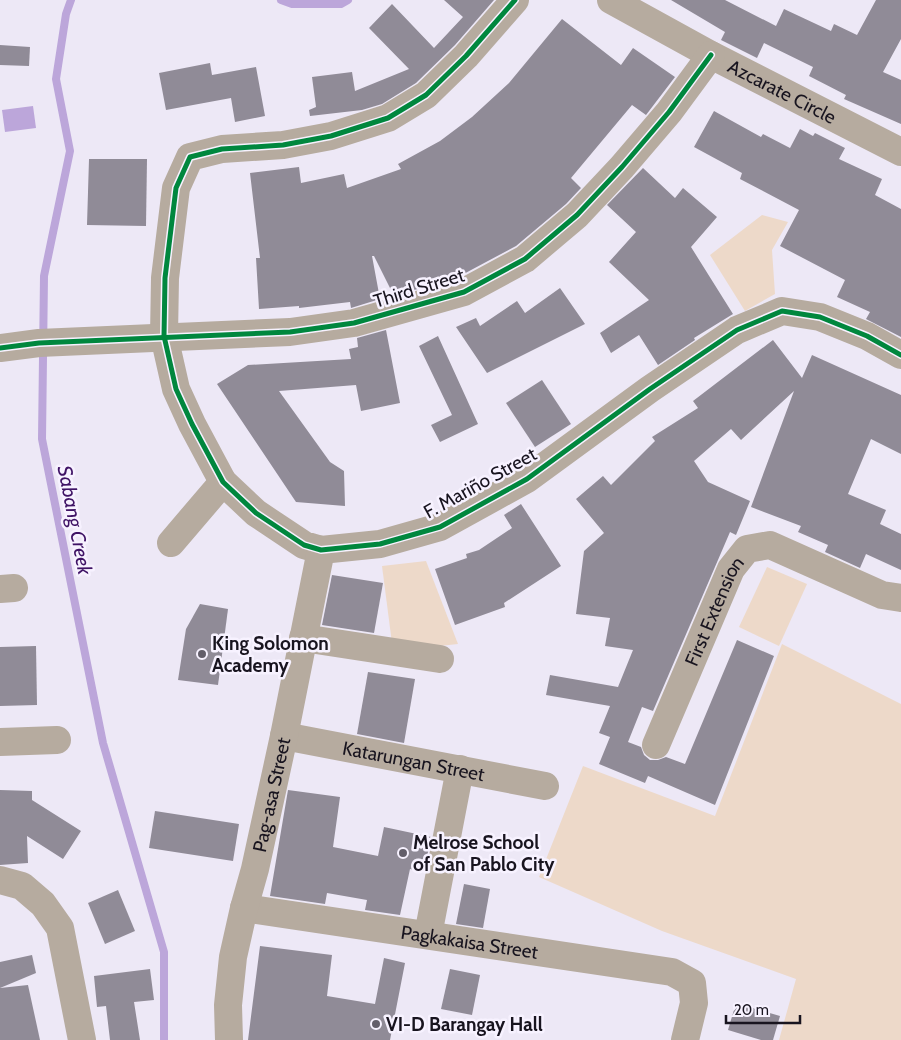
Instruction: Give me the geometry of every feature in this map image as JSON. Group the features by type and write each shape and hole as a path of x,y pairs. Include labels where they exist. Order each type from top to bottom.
{"street":[{"name":"F. Mariño Street","path":"515,0 466,56 426,95 388,118 331,136 283,145 222,149 190,158 176,188 165,278 164,336 176,388 192,424 223,482 256,513 304,545 321,550 380,544 440,527 527,479 650,389 737,330 782,311 820,317 867,336 901,355"},
{"name":"Azcarate Circle","path":"611,0 711,55 901,152"},
{"name":"Third Street","path":"0,348 39,343 164,336 225,336 290,332 354,323 464,292 525,259 577,215 622,167 669,112 711,55"},
{"path":"171,543 223,482"},
{"name":"First Extension","path":"656,745 731,569 748,549 770,545 882,595 901,598"},
{"name":"Pag-asa Street","path":"229,1040 228,1005 233,957 255,870 284,736 321,550"},
{"path":"303,638 440,659"},
{"name":"Katarungan Street","path":"284,736 545,786"},
{"path":"0,742 57,740"},
{"path":"428,935 460,769"},
{"path":"0,880 22,886 43,904 60,928 82,1040"},
{"name":"Pagkakaisa Street","path":"244,908 672,972 692,983 694,1003 685,1040"}],"shaded area":[{"path":"33,106 36,128 5,132 2,110"},
{"path":"762,215 788,222 772,250 775,294 745,311 710,255"},
{"path":"426,561 458,644 393,651 382,566"},
{"path":"767,567 807,584 779,646 739,627"},
{"path":"782,644 901,704 901,1040 779,1040 796,979 662,931 539,877 583,766 715,816"}],"building":[{"path":"444,0 494,0 455,45 416,83 382,104 362,110 310,116 309,110 316,107 312,77 352,72 355,91 409,69 369,28 392,4 434,48 463,17"},
{"path":"671,0 725,0 776,26 784,9 831,31 834,24 857,35 876,0 901,0 901,39 883,72 901,80 901,124 844,99 846,95 809,76 813,67 764,43 757,58 721,40 725,32"},
{"path":"562,19 621,65 633,48 675,77 646,115 632,105 571,178 581,188 566,204 516,246 458,277 394,296 374,256 372,256 380,299 351,308 350,302 299,308 299,306 259,309 256,258 260,258 250,173 299,167 301,183 344,174 347,188 401,169 398,164 440,141 472,117 509,83"},
{"path":"0,45 30,47 29,66 0,65"},
{"path":"210,63 212,75 256,67 265,116 235,122 231,98 166,110 159,73"},
{"path":"714,111 761,137 763,134 790,148 800,129 813,136 815,133 845,148 839,159 882,179 875,195 901,209 901,337 866,319 870,312 837,297 845,280 780,246 799,210 740,179 742,173 694,147"},
{"path":"89,159 147,159 146,226 87,225"},
{"path":"643,168 675,198 683,188 717,217 691,247 733,314 694,338 695,340 658,365 639,335 611,353 600,333 649,300 609,262 636,232 607,205"},
{"path":"560,288 585,324 487,373 456,327 476,318 480,326 517,301 525,313"},
{"path":"386,330 400,403 361,411 356,385 279,391 330,462 344,471 345,506 296,502 217,384 248,365 351,359 349,349 358,347 357,338"},
{"path":"438,336 478,424 440,442 431,425 452,415 419,346"},
{"path":"773,340 802,378 812,355 901,395 901,454 871,439 848,494 886,510 880,524 901,534 901,570 866,554 860,568 825,552 828,545 798,532 801,526 751,507 794,391 741,440 731,429 694,461 708,482 750,501 736,535 730,532 653,711 642,707 628,742 641,747 644,755 650,760 666,757 685,764 737,640 774,656 715,805 648,776 645,783 599,764 610,737 599,733 610,706 546,695 550,675 618,687 633,650 605,646 610,618 576,614 584,551 604,533 576,499 603,476 611,485 655,441 652,437 698,408 693,401"},
{"path":"542,380 571,424 535,447 506,403"},
{"path":"521,504 561,566 504,603 505,607 455,625 435,569 467,558 466,554 479,550 512,528 504,515"},
{"path":"332,575 383,583 374,633 322,625"},
{"name":"King Solomon Academy","path":"200,604 228,609 218,685 178,680 186,629"},
{"path":"36,646 37,705 0,706 0,647"},
{"path":"368,672 415,679 404,743 357,734"},
{"path":"0,790 32,791 32,800 81,831 63,859 27,836 28,863 0,865"},
{"path":"288,790 340,797 333,847 378,856 384,827 431,837 424,872 410,869 400,915 365,910 367,900 327,893 325,904 270,896"},
{"path":"155,811 239,824 233,861 149,848"},
{"path":"464,884 490,889 483,928 456,924"},
{"path":"118,890 135,931 105,944 88,903"},
{"path":"260,946 332,955 327,996 375,1004 384,958 405,963 390,1040 248,1040"},
{"path":"32,955 36,973 0,988 0,962"},
{"path":"150,969 154,1000 134,1002 140,1040 110,1040 106,1006 97,1007 94,976"},
{"path":"450,969 480,975 472,1015 441,1009"},
{"path":"28,985 40,1040 0,1040 0,988"},
{"path":"736,1003 780,1016 773,1040 761,1040 728,1030"}],"waterway":[{"name":"Sabang Creek","path":"71,0 66,14 56,79 70,151 44,276 42,439 103,743 164,952 164,1040"},
{"name":"Sabang Creek","path":"281,0 292,4 341,4 348,0"}],"cycle path":[{"path":"515,0 466,56 426,95 388,118 331,136 283,145 222,149 190,157 176,188 165,278 164,336 176,389 192,424 223,482 256,513 304,545 321,550 380,544 440,527 527,479 650,389 737,330 782,311 820,317 867,336 901,355"},
{"path":"0,348 39,343 290,332 354,323 464,292 525,259 577,215 622,167 669,112 711,55"}],"place":[{"name":"King Solomon Academy","path":"202,654"},
{"name":"Melrose School of San Pablo City","path":"403,853"},
{"name":"VI-D Barangay Hall","path":"376,1024"}]}
